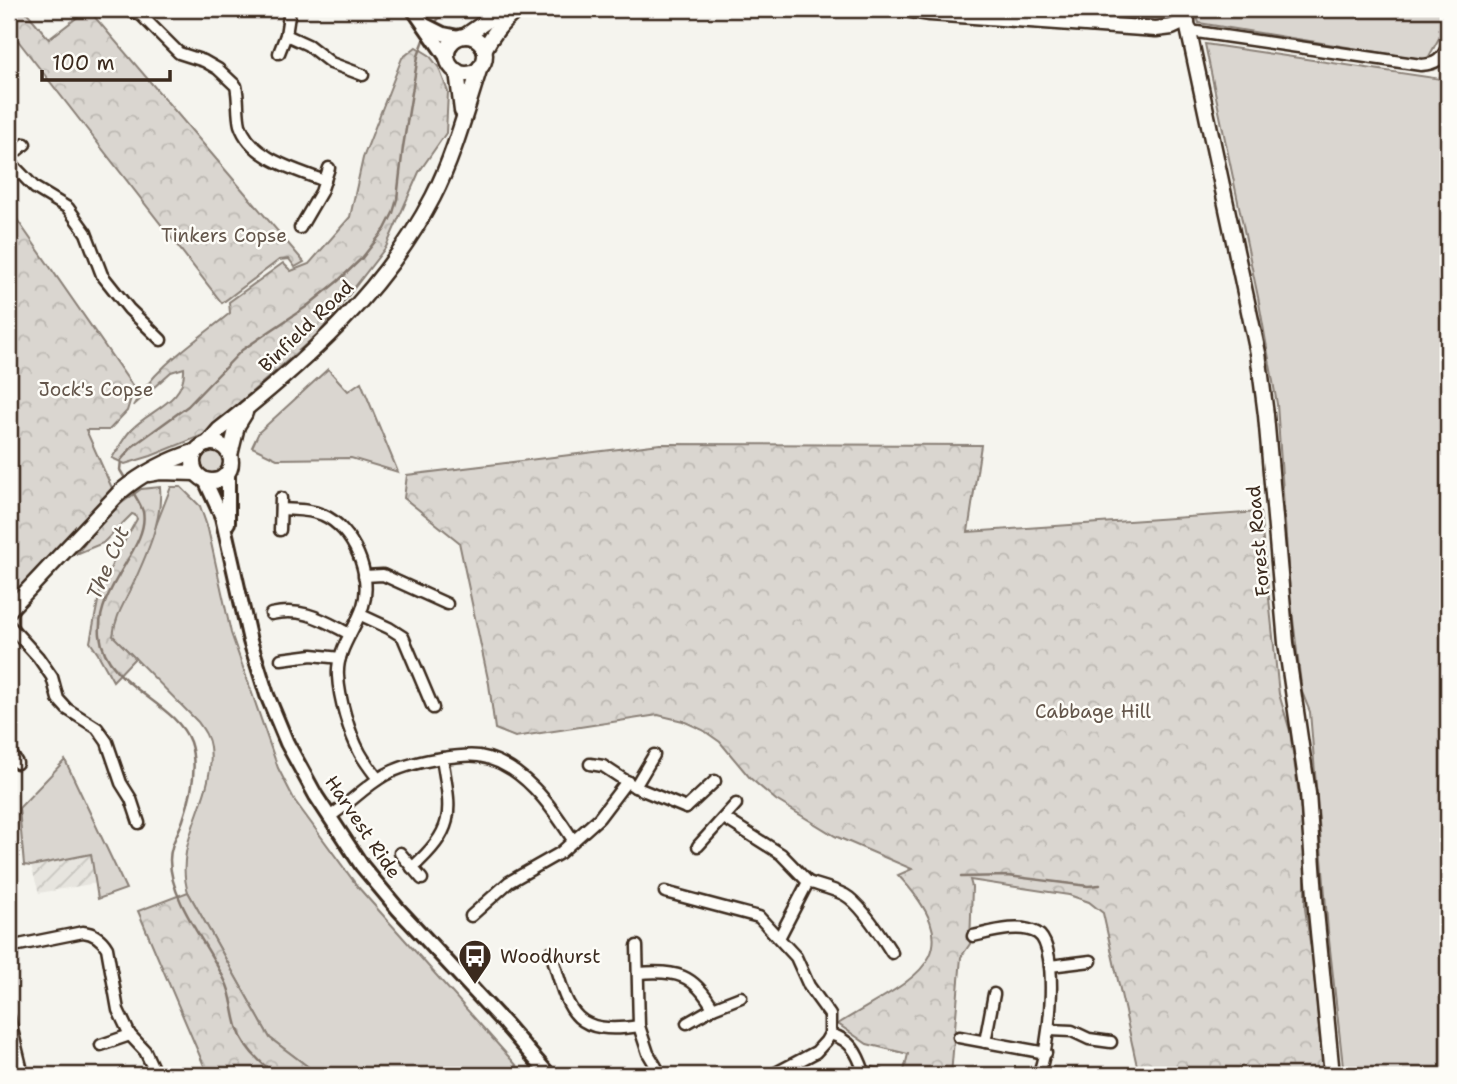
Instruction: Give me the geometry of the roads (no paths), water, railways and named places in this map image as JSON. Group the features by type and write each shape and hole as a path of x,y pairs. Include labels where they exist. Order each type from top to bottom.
{"main road":[{"path":"462,36 477,39 484,50 485,57 480,67 468,73 457,71 450,65 447,58 451,43 504,9"},
{"path":"484,50 491,36 506,18 519,9"},
{"path":"905,9 1156,29 1172,27 1187,20"},
{"name":"Forest Road","path":"1187,20 1258,353 1286,643 1308,793 1332,1075"},
{"name":"Binfield Road","path":"9,610 120,492 160,464 202,448 219,430 340,325 394,261 417,227 448,162 480,67"},
{"name":"Binfield Road","path":"457,71 462,119"},
{"name":"Binfield Road","path":"230,455 237,426 247,408"},
{"path":"138,477 160,472 200,476 217,481 228,474 231,465 230,455 218,444 202,448 193,462 200,476"}],"street":[{"path":"126,9 141,15 179,53 218,69 236,86 241,126 252,144 267,157 326,181"},
{"path":"279,53 286,35 290,9"},
{"path":"420,17 437,36 447,58"},
{"path":"1187,20 1420,65 1439,61 1448,46"},
{"path":"286,35 308,45 331,63 363,75"},
{"path":"437,36 462,36"},
{"path":"25,144 9,159 35,188 68,208 86,233 102,275 129,309 161,340"},
{"path":"300,228 326,181 329,168"},
{"name":"Harvest Ride","path":"228,474 230,551"},
{"name":"Harvest Ride","path":"200,476 222,517 250,641 267,695 287,743 329,817 362,866 398,909 549,1075"},
{"path":"280,530 281,504 319,513 336,521 353,544 364,576 366,593 360,615 340,658 338,679 350,731 360,754 378,779"},
{"path":"364,576 383,575 395,579 447,604"},
{"path":"271,614 286,611 309,613 350,634"},
{"path":"360,615 403,637 433,708"},
{"path":"9,625 52,677 58,699 67,709 97,728 107,742 139,824"},
{"path":"281,659 312,655 340,658"},
{"path":"9,750 17,763"},
{"path":"471,916 509,882 547,862 573,840 631,784 654,755"},
{"path":"329,817 378,779 405,766 442,758 481,756 506,766 547,802 573,840"},
{"path":"412,868 435,847 445,826 449,805 442,758"},
{"path":"590,764 603,766 631,784 686,809 715,780"},
{"path":"698,846 736,804"},
{"path":"724,818 781,854 808,882 843,894 854,902 879,932 892,953"},
{"path":"400,853 422,879"},
{"path":"779,938 808,882"},
{"path":"665,892 759,917 796,957 809,986 830,1016 830,1034 816,1052 793,1070 772,1075"},
{"path":"973,936 1009,930 1031,930 1046,942 1050,966 1049,1030 1046,1053 1038,1075"},
{"path":"9,947 83,932 97,936 107,948 118,1010 130,1035 145,1051 156,1075"},
{"path":"637,946 639,1026 648,1053 660,1075"},
{"path":"551,952 564,997 578,1017 604,1030 639,1026"},
{"path":"1050,966 1091,961"},
{"path":"639,973 663,971 682,974 701,990 713,1008"},
{"path":"985,1042 994,994"},
{"path":"687,1023 713,1008 741,997"},
{"path":"9,1017 23,1075"},
{"path":"1049,1030 1072,1031 1089,1039 1111,1042"},
{"path":"830,1034 841,1037 853,1046 864,1074 879,1075"},
{"path":"101,1045 130,1035"},
{"path":"959,1037 1046,1053"}],"waterway":[{"name":"The Cut","path":"434,24 447,9"},
{"name":"The Cut","path":"126,480 120,470 121,460 133,446 188,406 242,350 306,307 338,281 362,258 385,229 397,199 418,56 426,35"},
{"name":"The Cut","path":"131,489 142,509 143,525 139,539 106,601 100,635 105,653 114,667 170,715 190,742 193,761 191,792 171,849 172,876 192,924 227,985 241,1038 256,1057 276,1075"},
{"path":"961,877 1008,876 1088,886 1100,885"}],"place":[{"name":"Woodhurst","path":"475,986"}],"park label":[{"name":"Tinkers Copse","path":"224,235"},
{"name":"Jock's Copse","path":"96,389"},
{"name":"Cabbage Hill","path":"1093,711"}]}
